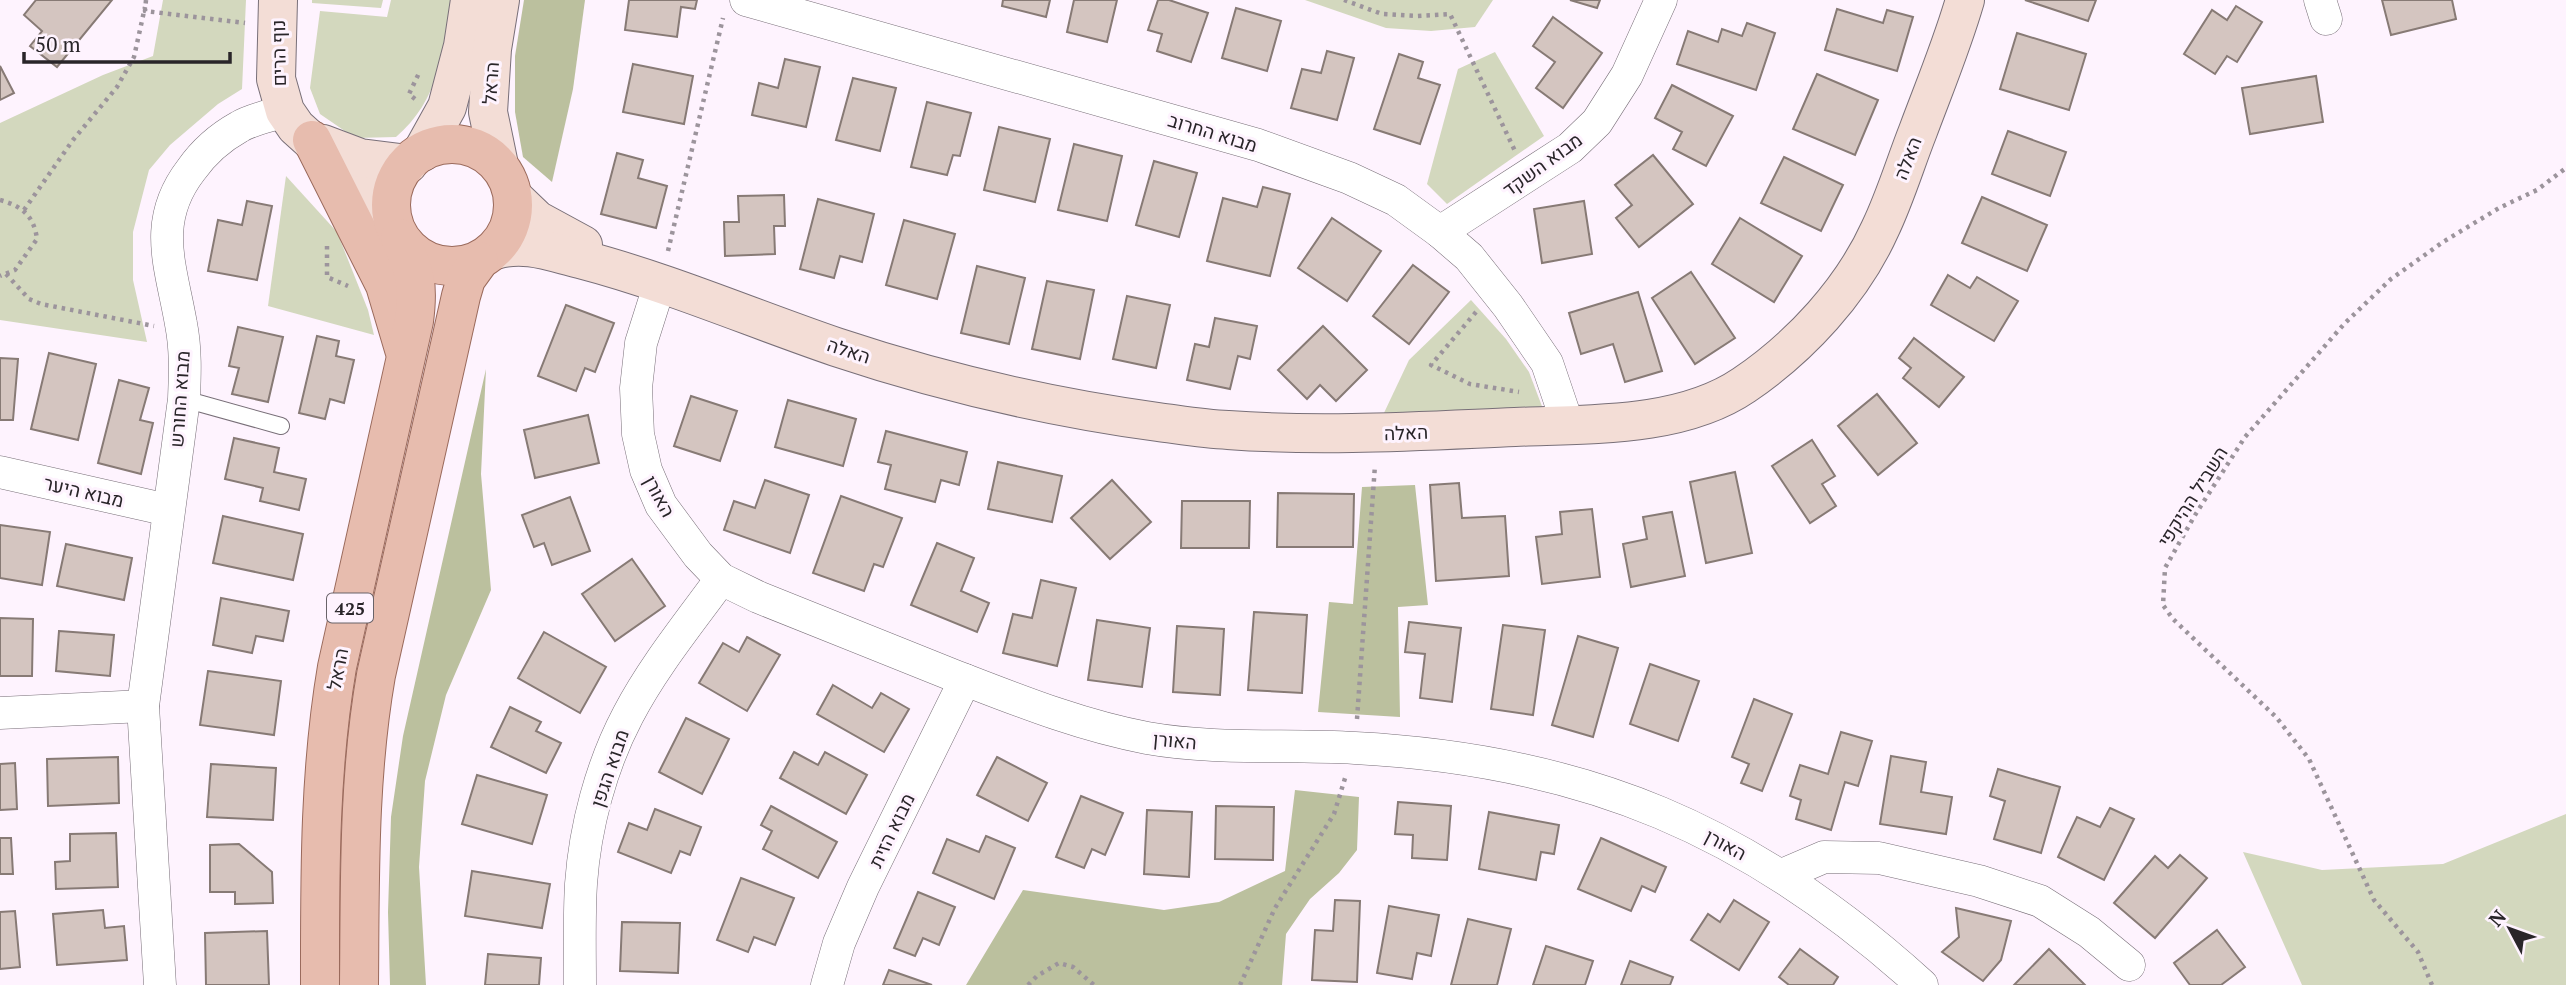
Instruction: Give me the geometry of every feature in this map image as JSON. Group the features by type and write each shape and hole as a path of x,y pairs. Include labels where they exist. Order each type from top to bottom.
{"main road":[{"path":"301,130 385,285 406,358"},
{"path":"450,143 485,153 507,182 513,217 506,235 487,255 461,266 443,267 426,262 411,252 396,230 391,204 394,186 415,158 431,147 450,143"},
{"name":"הראל","path":"320,985 320,832 328,718 406,358 417,295 414,270 396,230"},
{"name":"הראל","path":"359,985 360,833 368,723 376,675 461,296 466,279 487,255"}],"street":[{"name":"הראל","path":"415,158 447,107 463,46 470,0"},
{"name":"הראל","path":"500,0 492,49 488,112 507,182"},
{"name":"מבוא השקד","path":"1440,232 1570,148 1597,122 1627,75 1661,0"},
{"name":"האלה","path":"487,255 510,246 530,246 645,277 919,374 1014,398 1120,417 1225,430 1377,433 1564,411 1659,418 1707,404 1740,388 1777,361 1818,321 1859,267 1880,230 1955,34 1965,0"},
{"name":"מבוא החרוב","path":"735,7 1258,145 1349,178 1396,200 1469,257 1547,363 1564,411"},
{"name":"נוף הרים","path":"278,13 276,79 301,130"},
{"name":"מבוא החורש","path":"160,985 143,706 184,399 185,362 167,250 167,219 177,188 197,161 240,126 301,130"},
{"path":"301,130 360,158 415,158"},
{"path":"301,130 377,200 396,230"},
{"name":"האלה","path":"507,182 537,220 645,277"},
{"name":"האורן","path":"645,277 636,388 638,434 646,470 661,505 698,555 721,579 758,597 1008,698 1072,720 1149,739 1228,745 1354,748 1443,755 1515,767 1586,784 1695,827 1782,875 1832,909 1922,985"},
{"name":"מבוא היער","path":"0,472 169,510"},
{"name":"מבוא הגפן","path":"580,985 581,883 589,826 606,763 628,715 721,579"},
{"name":"מבוא הזית","path":"827,985 839,943 863,887 965,680"},
{"path":"0,713 143,706"},
{"path":"1782,875 1824,857 1879,858 1979,881 2040,901 2089,932 2129,965"}],"lane":[{"path":"184,399 281,426"}],"path":[{"path":"24,210 73,140 117,87 134,57 146,0"},
{"path":"1344,0 1382,13 1450,15 1527,177"},
{"path":"145,7 145,11 278,13"},
{"path":"645,277 735,7"},
{"name":"השביל ההיקפי","path":"2432,985 2418,952 2374,900 2309,759 2276,717 2173,619 2163,605 2165,568 2245,437 2345,323 2391,279 2444,242 2500,208 2537,190 2566,168"},
{"path":"0,200 24,210 35,223 37,239 15,270 3,275 29,299 41,304 182,332"},
{"path":"1495,290 1431,365 1470,384 1564,411"},
{"path":"1240,985 1275,908 1334,814 1354,748 1377,433"},
{"path":"1028,985 1037,976 1059,963 1073,967 1094,985"}],"green space":[{"path":"163,0 246,0 242,89 218,104 170,145 149,170 133,232 133,280 147,342 0,320 0,123 103,75 153,56"},
{"path":"312,0 383,0 381,8 312,3"},
{"path":"391,0 451,0 437,74 422,107 396,137 355,138 320,114 310,88 320,11 387,17"},
{"path":"524,0 585,0 573,89 552,182 523,157 515,112 515,56"},
{"path":"1305,0 1493,0 1475,27 1431,31 1386,28"},
{"path":"1495,52 1544,136 1447,204 1427,184 1458,69"},
{"path":"286,176 337,232 368,310 374,335 268,306"},
{"path":"1471,300 1506,339 1529,372 1543,409 1383,415 1409,360"},
{"path":"486,369 481,474 491,590 446,695 425,781 419,867 426,985 390,985 388,912 391,817 403,736"},
{"path":"1415,485 1428,605 1398,607 1400,717 1318,712 1329,602 1353,604 1362,487"},
{"path":"1295,790 1359,797 1357,850 1339,873 1310,899 1286,934 1282,985 966,985 1023,890 1164,910 1219,902 1285,871"},
{"path":"2566,814 2566,985 2302,985 2243,852 2322,870 2443,864"}],"building":[{"path":"36,0 112,0 57,67 30,46 42,31 24,15"},
{"path":"629,0 697,0 695,9 681,7 677,37 625,30"},
{"path":"1003,0 1050,0 1046,17 1002,6"},
{"path":"1074,0 1117,0 1107,42 1067,32"},
{"path":"1158,0 1169,0 1208,13 1191,62 1157,51 1162,34 1148,30"},
{"path":"1570,0 1600,0 1597,8"},
{"path":"2025,0 2096,0 2088,21"},
{"path":"2382,0 2452,0 2456,19 2391,35"},
{"path":"2236,6 2262,22 2237,62 2227,56 2215,74 2184,54 2212,10 2227,20"},
{"path":"1236,8 1281,21 1267,71 1222,58"},
{"path":"1837,9 1883,23 1887,10 1913,17 1897,71 1825,50"},
{"path":"1553,17 1602,53 1563,108 1536,88 1555,62 1533,46"},
{"path":"1747,23 1775,33 1756,90 1677,64 1688,31 1718,42 1722,29 1742,36"},
{"path":"2017,33 2086,54 2069,110 2000,89"},
{"path":"1327,51 1354,58 1337,120 1291,108 1302,69 1321,73"},
{"path":"1399,54 1423,62 1418,78 1440,85 1420,144 1374,129"},
{"path":"785,59 820,67 806,127 752,115 759,83 778,88"},
{"path":"633,64 693,76 684,124 623,112"},
{"path":"0,66 14,93 0,100"},
{"path":"1817,74 1878,100 1855,155 1793,129"},
{"path":"2316,76 2323,122 2250,134 2242,88"},
{"path":"853,78 896,88 880,151 836,140"},
{"path":"1672,85 1733,116 1706,166 1673,149 1682,132 1655,118"},
{"path":"927,102 971,113 960,156 953,155 947,175 911,167"},
{"path":"999,127 1050,139 1035,202 984,190"},
{"path":"2008,131 2066,152 2050,196 1992,174"},
{"path":"1074,144 1122,156 1107,221 1058,210"},
{"path":"617,153 643,160 638,178 667,186 656,228 601,214"},
{"path":"1653,155 1693,204 1639,247 1616,218 1632,205 1615,185"},
{"path":"1784,157 1843,185 1821,231 1761,203"},
{"path":"1154,161 1197,173 1179,237 1136,225"},
{"path":"1263,187 1290,194 1270,276 1207,261 1223,198 1257,207"},
{"path":"784,195 785,226 774,226 775,254 725,256 724,222 739,222 738,196"},
{"path":"1982,197 2047,225 2027,271 1962,243"},
{"path":"818,199 874,214 862,262 840,256 834,278 800,269"},
{"path":"247,201 272,206 257,280 208,271 218,220 242,225"},
{"path":"1584,201 1592,254 1542,263 1534,209"},
{"path":"1332,218 1381,251 1347,301 1298,268"},
{"path":"1740,218 1802,256 1774,302 1712,264"},
{"path":"904,220 955,234 937,299 886,285"},
{"path":"1413,265 1449,292 1409,344 1373,316"},
{"path":"977,266 1025,278 1009,344 961,333"},
{"path":"1691,272 1735,338 1695,364 1652,298"},
{"path":"1948,275 1970,288 1977,277 2018,301 1994,341 1931,305"},
{"path":"1047,281 1094,290 1080,359 1032,349"},
{"path":"1638,292 1662,371 1625,382 1613,344 1581,354 1569,313"},
{"path":"1127,296 1170,305 1156,368 1113,359"},
{"path":"566,305 614,323 595,372 585,368 576,391 538,376"},
{"path":"1215,318 1257,326 1250,359 1238,356 1230,389 1187,380 1195,344 1209,347"},
{"path":"1323,326 1367,370 1336,401 1320,385 1307,399 1278,370"},
{"path":"238,327 283,337 268,402 232,394 239,368 229,366"},
{"path":"317,336 339,341 336,356 354,360 344,403 330,399 325,419 299,413"},
{"path":"1914,338 1964,377 1939,407 1903,378 1911,368 1899,358"},
{"path":"49,353 96,364 78,440 31,429"},
{"path":"0,358 18,359 13,420 0,420"},
{"path":"119,380 149,388 140,420 153,423 141,474 98,463"},
{"path":"1877,394 1917,443 1878,475 1838,426"},
{"path":"691,396 737,411 720,461 674,446"},
{"path":"788,400 856,419 843,466 775,447"},
{"path":"588,415 599,463 535,478 524,430"},
{"path":"886,431 967,452 959,485 941,480 935,502 885,489 891,465 878,462"},
{"path":"234,438 279,448 274,472 306,479 299,510 260,501 263,488 225,479"},
{"path":"1812,440 1835,476 1822,484 1836,506 1810,523 1772,466"},
{"path":"998,462 1062,476 1052,522 988,509"},
{"path":"1735,472 1752,553 1706,563 1690,482"},
{"path":"765,480 809,495 790,553 724,530 734,501 755,508"},
{"path":"1112,480 1151,522 1110,559 1071,518"},
{"path":"1459,483 1462,518 1505,516 1509,576 1436,581 1430,485"},
{"path":"1278,493 1354,494 1353,547 1277,547"},
{"path":"841,496 902,518 883,567 874,564 864,591 813,573"},
{"path":"570,497 590,551 552,565 544,543 534,547 522,515"},
{"path":"1182,501 1250,501 1249,548 1181,548"},
{"path":"1592,509 1600,577 1542,584 1536,537 1562,534 1560,512"},
{"path":"1672,512 1685,576 1631,587 1623,544 1647,539 1643,517"},
{"path":"223,516 303,534 293,580 213,563"},
{"path":"0,525 50,532 42,585 0,578"},
{"path":"937,543 974,558 961,591 989,603 977,632 911,605"},
{"path":"66,544 132,558 124,600 57,586"},
{"path":"632,559 665,606 615,641 582,594"},
{"path":"1041,580 1076,588 1057,666 1003,653 1013,614 1032,618"},
{"path":"221,598 289,611 283,641 256,636 252,653 213,645"},
{"path":"1254,612 1307,615 1302,693 1248,690"},
{"path":"0,618 33,619 32,676 0,676"},
{"path":"1097,620 1150,628 1142,687 1088,680"},
{"path":"1409,622 1461,628 1452,702 1420,698 1425,654 1405,652"},
{"path":"1503,625 1545,630 1533,715 1491,709"},
{"path":"1177,626 1224,629 1220,695 1173,692"},
{"path":"59,631 114,635 110,676 56,671"},
{"path":"544,632 606,667 580,713 518,678"},
{"path":"1578,636 1618,648 1593,737 1552,725"},
{"path":"747,637 780,655 747,711 699,683 723,643 739,652"},
{"path":"1650,664 1699,681 1678,741 1630,724"},
{"path":"208,671 281,681 274,735 200,725"},
{"path":"833,685 872,708 881,693 909,709 884,752 817,714"},
{"path":"1754,699 1792,714 1762,791 1741,783 1749,764 1732,757"},
{"path":"510,707 541,722 536,731 561,743 546,773 491,747"},
{"path":"686,718 729,739 702,794 659,772"},
{"path":"1841,732 1872,741 1858,786 1845,782 1831,830 1796,819 1801,800 1790,796 1800,765 1828,774"},
{"path":"794,752 818,765 825,752 867,775 846,814 780,778"},
{"path":"1891,756 1926,762 1921,792 1952,797 1946,834 1880,824"},
{"path":"118,757 119,803 48,806 47,759"},
{"path":"997,757 1047,783 1028,821 977,795"},
{"path":"15,763 17,809 0,810 0,764"},
{"path":"211,764 276,768 273,820 207,817"},
{"path":"1998,769 2060,787 2041,853 1994,839 2005,801 1990,796"},
{"path":"477,775 547,795 532,844 462,824"},
{"path":"1081,796 1123,813 1105,855 1092,849 1084,868 1056,857"},
{"path":"1398,802 1451,806 1447,860 1412,858 1413,835 1395,834"},
{"path":"771,806 837,842 818,878 763,849 772,831 761,825"},
{"path":"1216,806 1274,807 1273,860 1215,859"},
{"path":"2110,808 2134,819 2104,880 2058,857 2077,817 2100,827"},
{"path":"655,809 701,827 690,855 680,851 671,873 618,852 629,823 647,830"},
{"path":"1147,810 1192,812 1189,877 1144,874"},
{"path":"1489,812 1559,825 1554,854 1541,852 1536,880 1479,869"},
{"path":"116,833 118,887 56,889 55,862 70,861 70,834"},
{"path":"986,836 1015,848 994,899 933,873 947,839 979,852"},
{"path":"0,838 11,838 13,874 0,874"},
{"path":"1601,838 1666,867 1655,892 1642,886 1631,911 1578,889"},
{"path":"239,844 272,872 273,903 235,904 235,892 210,892 210,845"},
{"path":"2180,855 2207,878 2155,938 2114,903 2155,856 2168,868"},
{"path":"472,871 550,884 542,928 465,916"},
{"path":"741,878 794,898 775,945 754,937 748,952 717,940"},
{"path":"918,892 955,907 939,945 923,938 915,956 894,948"},
{"path":"1335,900 1360,901 1357,982 1312,980 1315,930 1333,931"},
{"path":"1734,900 1769,922 1739,970 1691,940 1708,914 1720,922"},
{"path":"1389,906 1439,915 1431,956 1417,953 1412,979 1377,973"},
{"path":"1956,908 2011,921 2001,960 1983,981 1942,952 1959,937"},
{"path":"103,910 105,928 124,926 127,960 57,965 53,914"},
{"path":"15,911 20,967 0,969 0,912"},
{"path":"1468,919 1511,929 1497,985 1451,985"},
{"path":"622,922 680,923 678,973 620,971"},
{"path":"2217,930 2245,967 2221,985 2190,985 2174,963"},
{"path":"267,931 269,985 206,985 205,933"},
{"path":"1546,946 1593,961 1585,985 1533,985"},
{"path":"1800,949 1838,977 1833,985 1789,985 1779,977"},
{"path":"2049,949 2085,985 2014,985"},
{"path":"488,954 541,958 539,985 485,985"},
{"path":"1630,961 1673,977 1670,985 1621,985"},
{"path":"889,970 932,985 883,985"}]}
